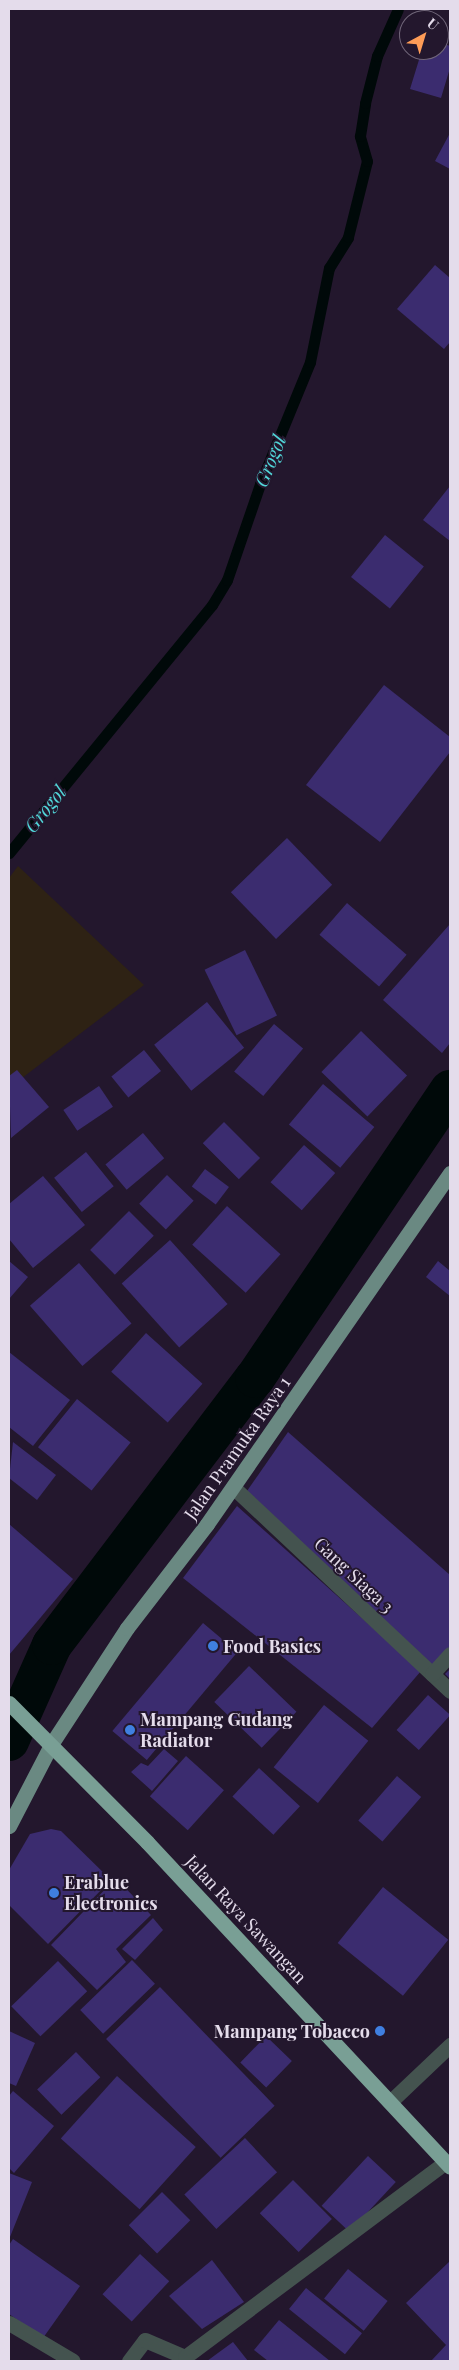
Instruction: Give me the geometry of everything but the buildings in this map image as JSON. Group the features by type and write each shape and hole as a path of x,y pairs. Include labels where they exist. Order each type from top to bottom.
{"highway":[{"name":"Jalan Raya Sawangan","path":"9,1703 52,1743 448,2165"}],"main road":[{"name":"Jalan Pramuka Raya 1","path":"9,1826 52,1743 127,1628 233,1487 450,1172"}],"street":[{"name":"Gang Siaga 3","path":"233,1487 450,1691"},
{"path":"432,1674 450,1654"},
{"path":"390,2102 450,2045"},
{"path":"129,2361 145,2340 185,2358 448,2165"},
{"path":"9,2323 73,2361"}],"shaded area":[{"path":"18,866 144,985 9,1088 9,878"}],"waterway":[{"name":"Grogol","path":"9,853 212,605 227,580 260,484 310,362 329,268 348,237 367,161 360,136 365,103 377,56 398,9"},
{"path":"9,1741 52,1645 255,1378 450,1090"}],"place":[{"name":"Food Basics","path":"213,1646"},
{"name":"Mampang Gudang Radiator","path":"130,1730"},
{"name":"Erablue Electronics","path":"54,1893"},
{"name":"Mampang Tobacco","path":"380,2031"}]}
